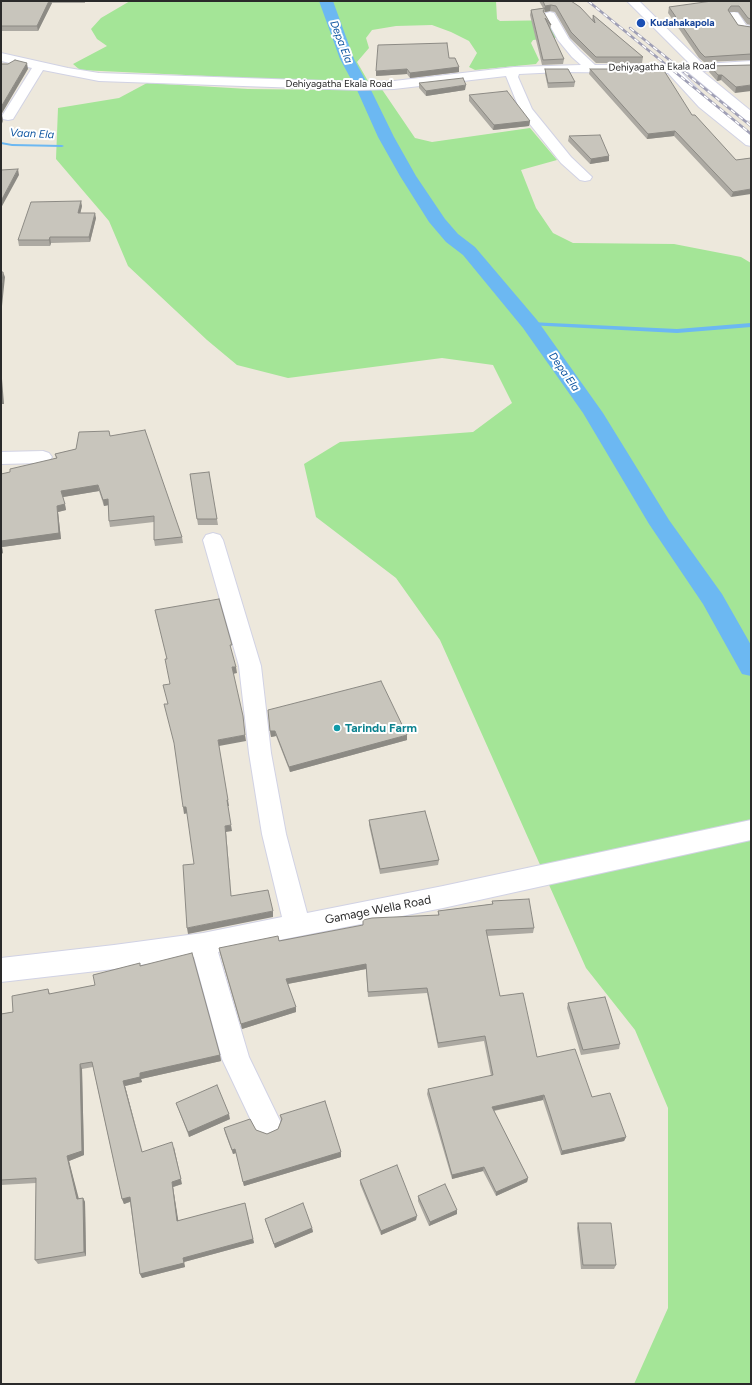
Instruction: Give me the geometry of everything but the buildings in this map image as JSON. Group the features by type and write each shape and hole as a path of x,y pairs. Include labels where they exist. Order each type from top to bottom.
{"street":[{"path":"633,1 696,68 751,116"},
{"path":"550,15 564,40 576,54 592,68"},
{"path":"734,15 742,28 751,29"},
{"name":"Dehiyagatha Ekala Road","path":"1,57 39,66 100,77 358,86 394,85 514,71 592,68 746,69"},
{"path":"8,116 39,66"},
{"path":"671,69 704,104 751,142"},
{"path":"514,71 512,77 526,110 566,160 585,177"},
{"path":"1,458 43,457"},
{"path":"213,540 250,666 260,753 274,834 298,925"},
{"name":"Gamage Wella Road","path":"1,970 114,957 204,944 443,897 751,830"},
{"path":"204,944 236,1060 266,1123"}],"green space":[{"path":"130,1 496,1 497,19 500,21 559,20 565,34 564,37 533,40 531,43 539,60 536,64 475,70 469,67 477,53 469,41 451,32 432,25 396,26 372,30 366,38 369,48 357,62 368,81 270,79 80,70 73,64 107,46 97,39 91,29 101,18"},
{"path":"147,83 248,89 329,90 381,88 415,138 432,142 530,128 557,160 521,170 536,208 553,233 573,243 674,244 741,257 751,263 751,1384 634,1384 668,1308 668,1108 635,1030 586,968 440,640 396,578 316,517 304,464 340,442 473,432 512,403 493,365 442,358 288,378 237,365 207,340 128,266 109,221 56,159 58,108 119,98"}],"waterway":[{"name":"Depa Ela","path":"326,1 347,59 359,81"},
{"name":"Depa Ela","path":"364,90 386,137 408,176 438,222 452,238 469,251 530,324 593,413 660,524 713,600 751,667"},
{"name":"Vaan Ela","path":"1,143 12,145 62,146"},
{"path":"530,324 677,331 751,325"}],"railway":[{"path":"588,1 751,134"},
{"path":"630,28 751,126"}],"place":[{"name":"Kudahakapola","path":"641,23"},
{"name":"Tarindu Farm","path":"337,728"}]}
